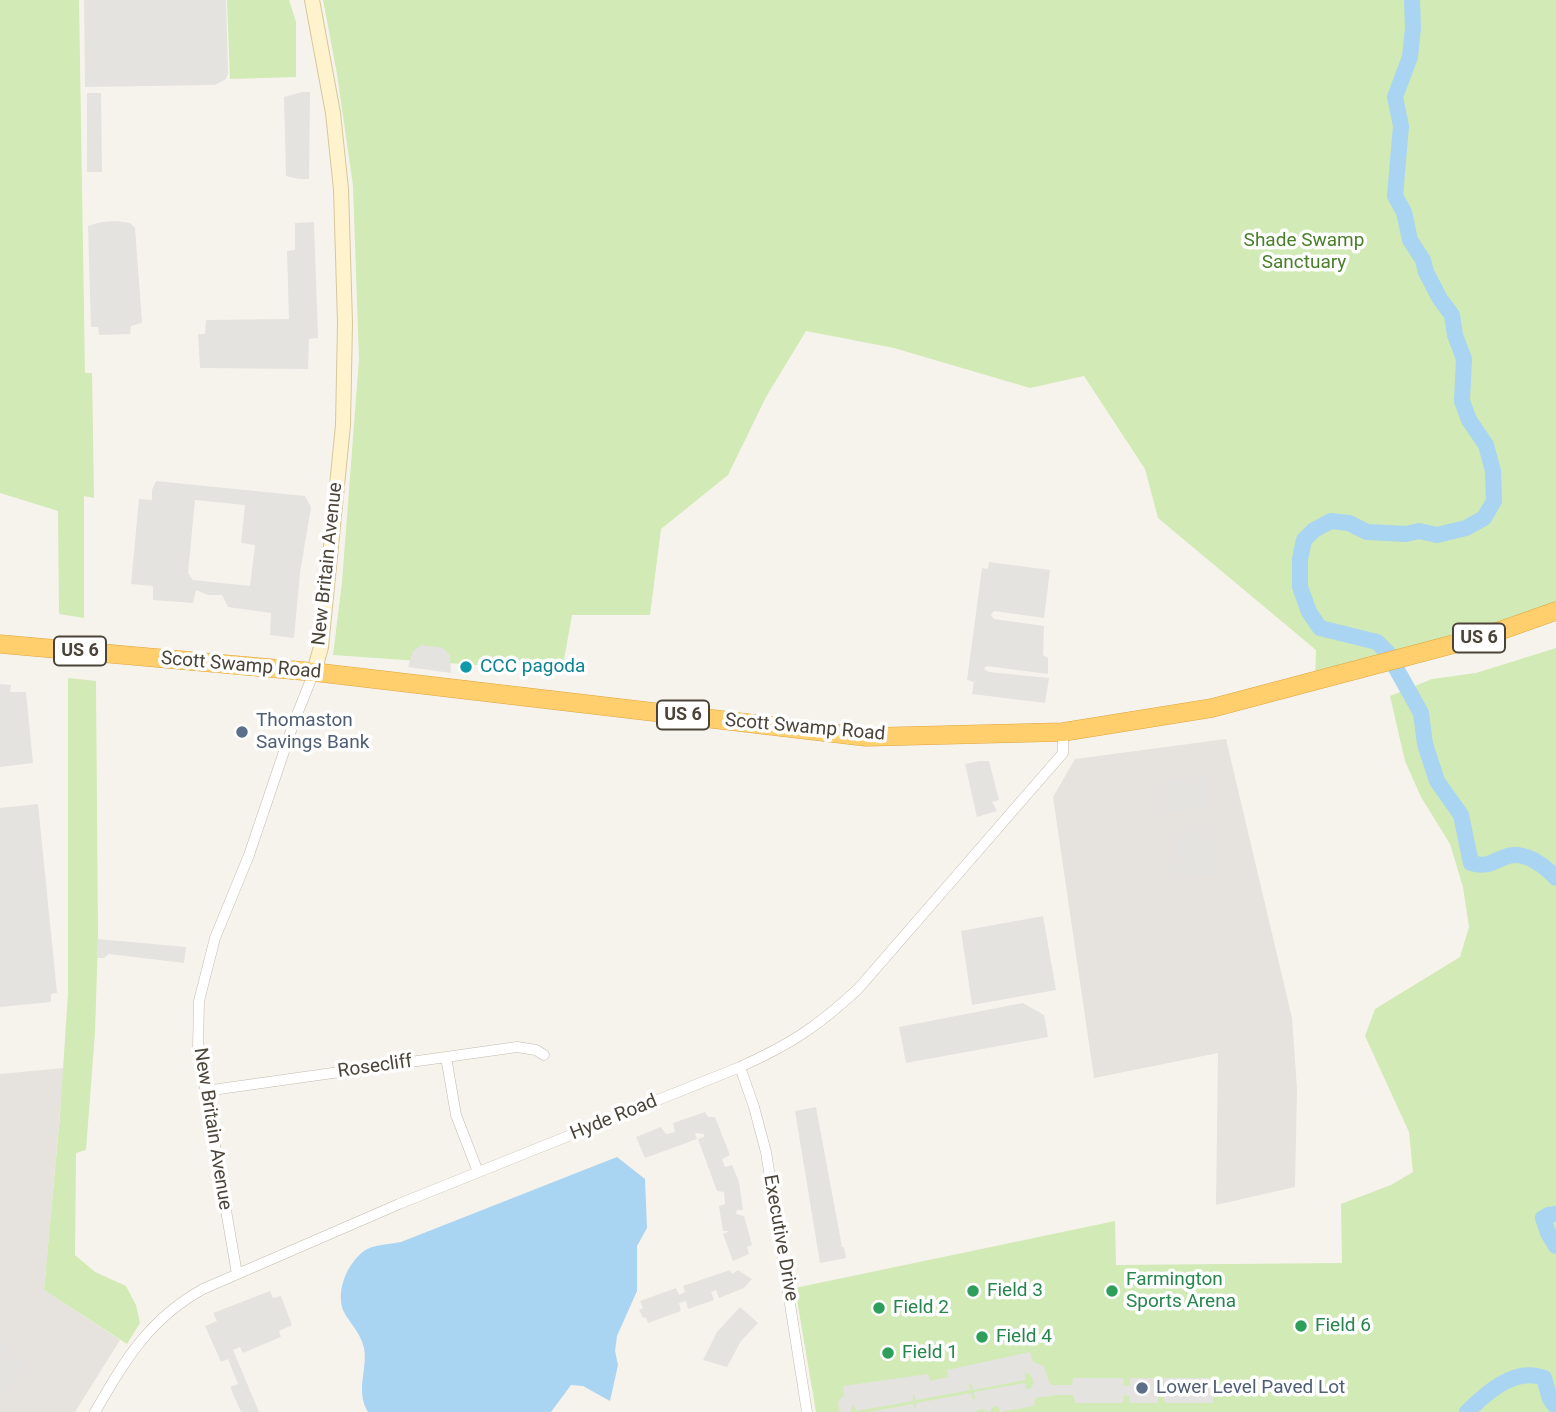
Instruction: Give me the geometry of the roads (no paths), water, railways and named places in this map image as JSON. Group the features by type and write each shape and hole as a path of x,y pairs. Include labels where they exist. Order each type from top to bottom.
{"highway":[{"name":"Scott Swamp Road","path":"0,644 314,672 866,737 1063,732 1212,708 1488,635 1553,613"}],"street":[{"name":"New Britain Avenue","path":"237,1274 198,1048 197,1014 212,946 249,855 321,647 342,425 345,323 341,189 335,126 312,0"},
{"name":"Hyde Road","path":"94,1412 127,1358 154,1324 192,1295 478,1172 740,1067 803,1036 827,1019 858,989 1063,753 1063,732"},
{"name":"Rosecliff","path":"205,1091 517,1047 536,1050 544,1055"},
{"path":"446,1057 456,1115 478,1172"},
{"name":"Executive Drive","path":"740,1067 766,1152 807,1412"}],"water":[{"path":"617,1157 645,1179 647,1228 637,1246 637,1291 617,1336 615,1351 618,1365 610,1401 583,1386 571,1385 551,1412 368,1412 362,1396 364,1348 341,1302 344,1278 358,1256 372,1247 401,1242"}],"waterway":[{"path":"1412,0 1410,57 1395,97 1401,126 1395,196 1404,212 1410,240 1423,260 1440,299 1452,315 1455,335 1464,359 1462,401 1469,420 1486,445 1493,471 1494,501 1484,518 1466,528 1437,535 1419,531 1406,534 1367,532 1349,523 1331,521 1314,530 1304,540 1300,559 1300,587 1309,612 1320,628 1377,642 1387,652 1421,713 1425,744 1437,781 1461,815 1471,863 1486,864 1508,856 1522,856 1541,864 1556,878"},
{"path":"1556,1214 1543,1218 1556,1246"},
{"path":"1467,1412 1502,1383 1533,1375 1544,1378 1550,1399 1556,1407"}],"place":[{"name":"CCC pagoda","path":"466,667"},
{"name":"Thomaston Savings Bank","path":"242,732"},
{"name":"Field 3","path":"973,1291"},
{"name":"Farmington Sports Arena","path":"1112,1291"},
{"name":"Field 2","path":"879,1308"},
{"name":"Field 6","path":"1301,1326"},
{"name":"Field 4","path":"982,1337"},
{"name":"Field 1","path":"888,1353"},
{"name":"Lower Level Paved Lot","path":"1142,1388"}],"park label":[{"name":"Shade Swamp Sanctuary","path":"1304,252"}]}
